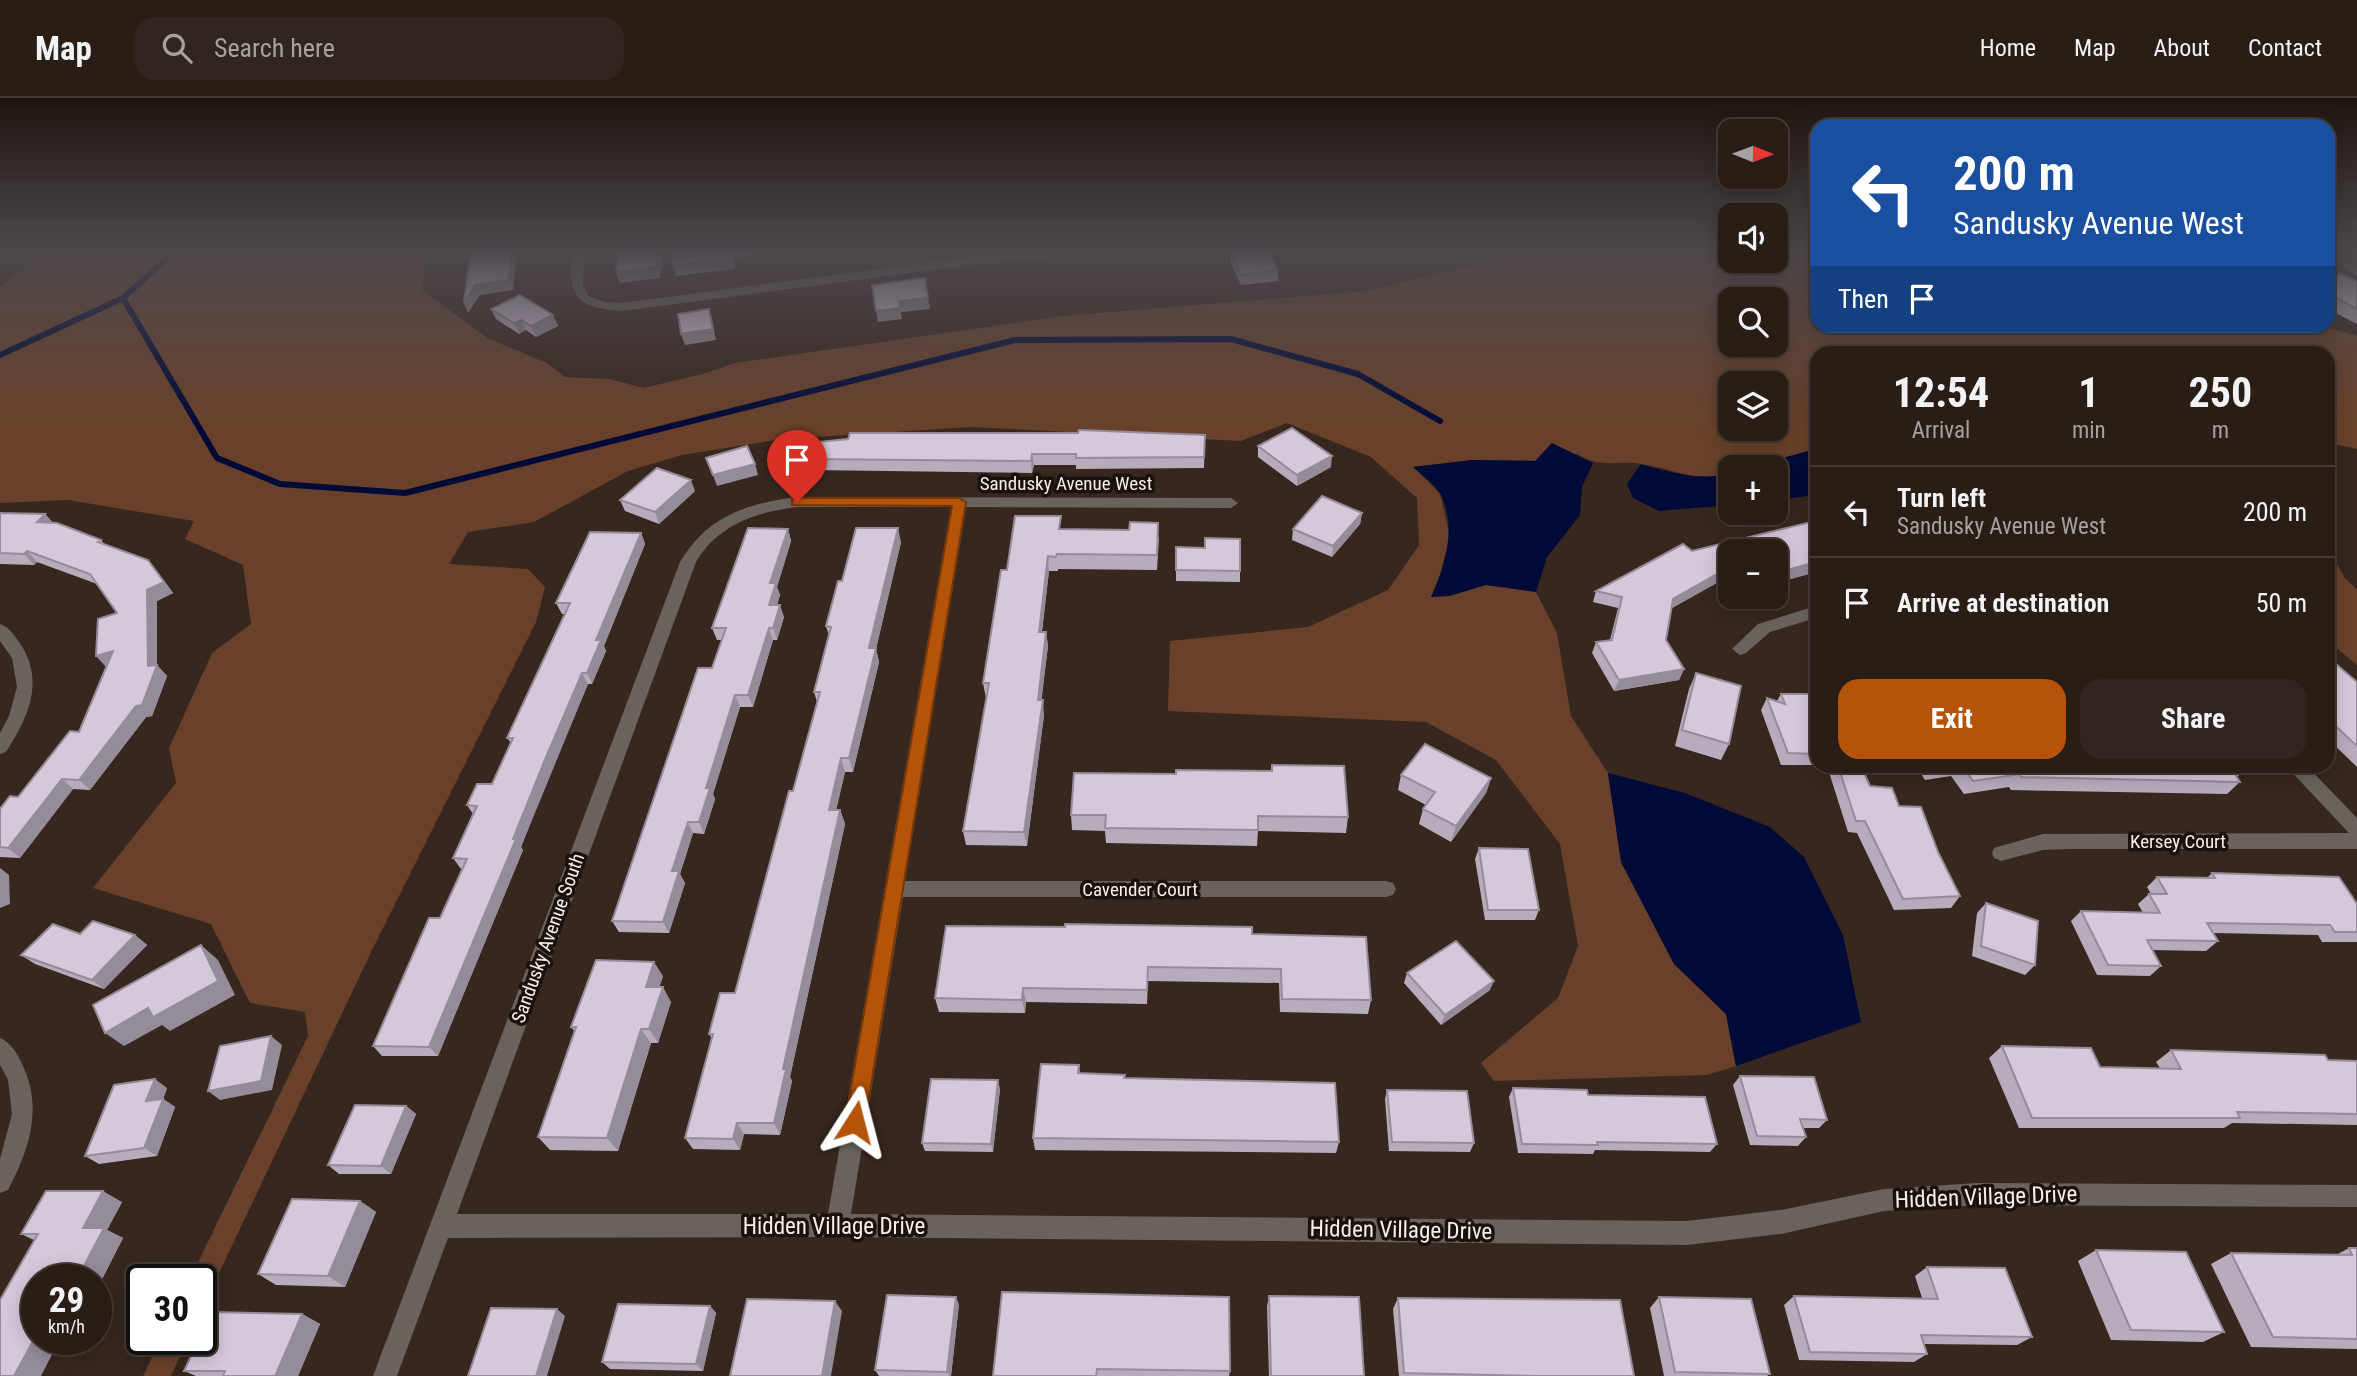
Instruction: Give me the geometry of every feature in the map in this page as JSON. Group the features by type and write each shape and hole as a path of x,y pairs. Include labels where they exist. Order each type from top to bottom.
{"street":[{"name":"Sandusky Avenue West","path":"735,517 758,508 797,502 1231,502"},
{"path":"838,1225 959,502"},
{"name":"Sandusky Avenue South","path":"385,1376 688,562 699,544 714,529 735,517"},
{"path":"1740,649 1764,628 1810,614"},
{"path":"0,630 16,646 26,673 23,700 0,747"},
{"path":"2302,773 2357,830"},
{"name":"Kersey Court","path":"2001,853 2043,842 2070,841 2357,841"},
{"name":"Cavender Court","path":"894,889 1386,890"},
{"path":"0,1048 9,1058 22,1086 23,1117 16,1149 0,1182"},
{"name":"Hidden Village Drive","path":"441,1226 838,1225 1687,1233 1781,1222 1884,1200 1978,1194 2357,1196"}],"shaded area":[{"path":"0,309 447,309 489,339 547,363 565,377 610,379 643,388 703,374 735,363 1063,316 1152,309 1718,309 1718,357 1788,357 1788,309 1810,309 1810,333 2335,333 2335,330 2357,336 2357,449 2335,444 2335,346 1810,346 1810,451 1788,457 1718,455 1718,476 1706,477 1640,464 1601,463 1577,454 1535,461 1472,460 1414,467 1440,494 1450,536 1439,580 1449,596 1486,585 1536,592 1557,633 1571,716 1608,773 1621,862 1674,964 1726,1014 1736,1066 1707,1075 1494,1081 1481,1063 1558,998 1578,946 1560,844 1496,760 1426,722 1168,711 1170,641 1308,627 1388,590 1419,545 1417,498 1371,457 1287,423 1241,441 971,427 783,439 682,455 628,471 534,522 468,532 449,564 528,569 545,587 536,622 373,948 217,1277 217,1264 197,1264 308,1036 305,1012 250,1003 211,924 93,888 176,783 169,748 212,653 251,624 243,565 185,539 194,521 68,500 0,503"},
{"path":"2335,560 2344,577 2357,590 2357,665 2335,647"},
{"path":"153,1355 181,1355 171,1376 143,1376"}],"water":[{"path":"1552,443 1593,463 1582,487 1580,515 1547,557 1536,592 1486,585 1449,596 1431,597 1445,560 1448,520 1439,491 1413,467 1472,460 1535,461"},
{"path":"1810,451 1810,496 1788,498 1788,457"},
{"path":"1641,464 1674,473 1718,476 1718,506 1659,511 1633,498 1627,484"},
{"path":"1608,773 1685,793 1770,827 1804,857 1843,935 1861,1022 1736,1066 1726,1014 1674,964 1621,862"}],"building":[{"path":"491,309 543,309 553,315 531,326 521,320 514,323"},
{"path":"709,309 713,329 681,334 678,314"},
{"path":"1292,428 1332,456 1297,475 1258,446"},
{"path":"1079,430 1205,435 1204,457 1076,458 1076,454 1032,454 1031,461 809,459 781,464 782,438 809,435 809,443 848,439 850,433 1078,433"},
{"path":"747,446 755,464 713,475 706,458"},
{"path":"657,468 691,480 655,512 620,500"},
{"path":"1322,496 1362,513 1333,546 1293,529"},
{"path":"0,513 45,514 37,522 57,523 101,540 98,542 148,560 164,582 147,590 148,666 157,665 142,705 136,706 79,780 62,779 8,848 0,847 0,809 10,796 18,797 70,731 79,732 113,651 96,656 98,619 117,613 90,574 27,551 24,554 0,553"},
{"path":"1015,516 1061,516 1059,529 1129,530 1130,522 1158,523 1157,555 1048,556 1039,632 1046,632 1038,700 1043,700 1024,832 963,831 989,683 983,683 1001,570 1007,570"},
{"path":"1810,522 1810,564 1788,570 1788,539 1741,539"},
{"path":"748,528 788,529 770,583 776,583 769,605 780,605 773,628 769,628 748,695 735,695 706,788 710,788 699,822 688,822 672,871 679,871 663,922 612,921 698,668 712,668 726,628 712,628"},
{"path":"856,528 898,528 869,648 876,648 865,693 849,758 841,758 829,810 840,810 783,1069 786,1069 774,1123 737,1123 733,1139 685,1138 713,1034 709,1034 720,993 735,993 789,791 793,791 820,692 814,692 831,627 826,626 838,581 842,581"},
{"path":"590,532 641,533 596,640 601,640 587,673 582,673 544,762 513,839 516,839 429,1047 373,1046 429,918 440,918 467,859 453,858 477,806 467,805 477,784 492,784 513,738 507,738 570,603 556,603"},
{"path":"1205,538 1240,539 1240,571 1176,570 1176,547 1205,548"},
{"path":"1683,544 1692,551 1718,545 1718,573 1673,599 1666,640 1684,669 1619,680 1596,642 1612,640 1622,597 1596,591"},
{"path":"2335,663 2357,682 2357,746 2335,726"},
{"path":"1696,673 1741,686 1729,744 1682,730"},
{"path":"1781,694 1810,694 1810,754 1788,753 1767,698 1785,704"},
{"path":"1425,744 1491,778 1456,826 1423,809 1435,792 1401,775"},
{"path":"1272,765 1344,766 1348,817 1258,816 1258,830 1105,828 1106,815 1071,815 1074,773 1272,771"},
{"path":"1840,773 1864,773 1870,786 1892,788 1899,806 1921,807 1938,852 1960,896 1903,899 1865,821 1856,821"},
{"path":"1968,773 2234,773 2240,782 2021,777 2020,774 1973,781"},
{"path":"1479,848 1528,849 1539,910 1488,910"},
{"path":"2212,873 2339,877 2357,904 2357,932 2335,932 2330,925 2207,923 2218,941 2147,940 2161,966 2108,965 2081,911 2160,913 2149,894 2167,894 2157,877 2215,878"},
{"path":"1986,903 2038,921 2035,965 1981,946"},
{"path":"93,921 135,935 92,980 21,955 53,924 80,934"},
{"path":"1065,924 1252,927 1252,934 1366,937 1371,1000 1282,999 1281,969 1148,967 1147,990 1023,988 1022,1000 935,998 946,926 1065,927"},
{"path":"1456,941 1494,981 1445,1015 1407,973"},
{"path":"201,945 218,981 153,1017 148,1008 105,1033 93,1005"},
{"path":"596,960 654,962 646,987 663,987 649,1029 641,1029 607,1138 538,1137 576,1027 571,1027"},
{"path":"271,1036 261,1081 208,1091 220,1046"},
{"path":"2002,1046 2091,1048 2100,1067 2181,1069 2171,1050 2325,1055 2328,1060 2357,1061 2357,1114 2237,1112 2240,1118 2032,1118"},
{"path":"1041,1064 1079,1065 1078,1073 1125,1075 1124,1078 1335,1083 1339,1142 1033,1138"},
{"path":"1740,1076 1814,1077 1827,1120 1800,1119 1806,1137 1757,1136"},
{"path":"155,1079 146,1101 163,1099 144,1148 85,1156 114,1085"},
{"path":"931,1079 998,1080 991,1144 922,1143"},
{"path":"1513,1088 1587,1090 1588,1095 1705,1097 1717,1144 1522,1144"},
{"path":"1387,1090 1467,1091 1474,1143 1392,1142"},
{"path":"355,1105 406,1106 381,1166 328,1165"},
{"path":"46,1191 103,1191 83,1228 104,1228 85,1264 21,1264 21,1355 26,1355 14,1376 0,1376 0,1300 38,1234 21,1234"},
{"path":"292,1199 360,1201 328,1276 258,1274"},
{"path":"2349,1248 2357,1248 2357,1339 2273,1337 2231,1253 2352,1255"},
{"path":"2096,1250 2186,1252 2224,1332 2131,1330"},
{"path":"1927,1267 2005,1268 2032,1337 1921,1335 1927,1354 1810,1352 1794,1296 1938,1299"},
{"path":"1002,1292 1229,1297 1230,1371 1097,1369 1096,1376 993,1376"},
{"path":"887,1295 956,1297 947,1372 875,1370"},
{"path":"1269,1296 1359,1297 1364,1376 1271,1376"},
{"path":"1659,1297 1751,1299 1770,1374 1675,1372"},
{"path":"1398,1298 1620,1300 1634,1376 1404,1373"},
{"path":"747,1299 835,1301 822,1376 730,1376"},
{"path":"618,1304 710,1306 696,1364 602,1362"},
{"path":"491,1308 557,1309 536,1376 468,1376"},
{"path":"217,1312 302,1314 276,1374 289,1374 288,1376 223,1376 225,1371 184,1371 192,1355 217,1355"}],"waterway":[{"path":"0,355 100,309"},
{"path":"129,309 217,458 280,484 405,493 1015,340 1231,339 1358,374 1440,421"}],"route":[{"path":"797,502 959,502 855,1122"}]}
